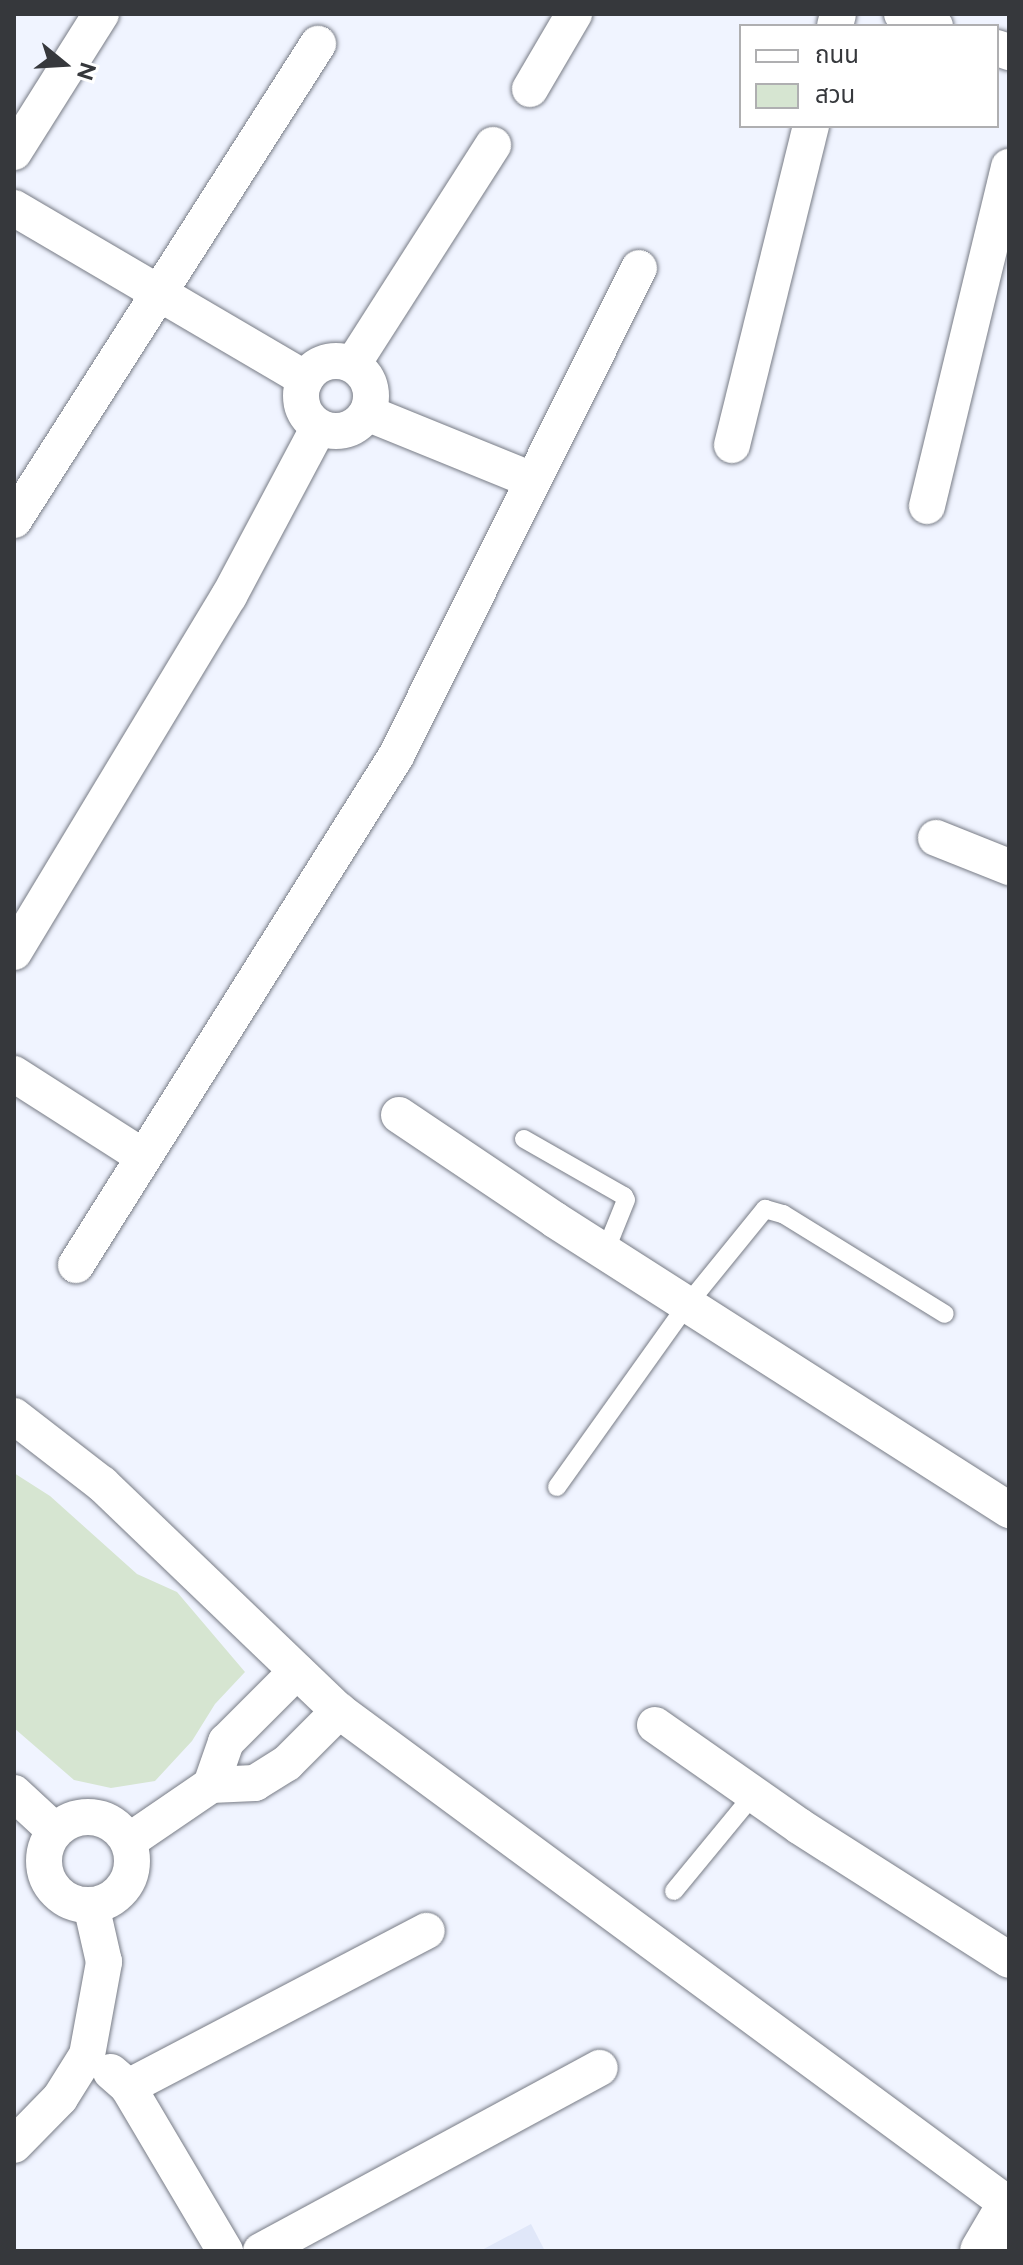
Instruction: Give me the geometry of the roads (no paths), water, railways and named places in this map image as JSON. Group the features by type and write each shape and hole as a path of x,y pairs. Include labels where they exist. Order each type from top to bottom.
{"street":[{"path":"14,152 101,14"},
{"path":"530,89 574,14"},
{"path":"902,14 930,24"},
{"path":"14,520 318,44"},
{"path":"732,445 811,128"},
{"path":"353,364 493,145"},
{"path":"927,506 1009,167"},
{"path":"14,208 305,379"},
{"path":"76,1265 396,756 639,268"},
{"path":"326,361 353,364 371,385 372,399 367,413 346,430 319,427 302,406 300,392 305,379 314,368 326,361"},
{"path":"367,413 532,480"},
{"path":"14,952 229,596 319,427"},
{"path":"936,838 1009,867"},
{"path":"14,1074 142,1156"},
{"path":"399,1115 605,1252 1009,1510"},
{"path":"14,1416 102,1484 339,1711 1009,2205 982,2251"},
{"path":"211,1785 226,1742 297,1671"},
{"path":"129,1841 211,1785 255,1783 287,1763 339,1711"},
{"path":"655,1725 754,1794 1009,1960"},
{"path":"14,1793 55,1831"},
{"path":"86,1817 103,1819 118,1828 129,1841 133,1858 130,1875 122,1890 108,1901 91,1905 74,1903 59,1894 49,1880 44,1864 47,1846 55,1831 69,1820 86,1817"},
{"path":"14,2145 60,2098 87,2055 104,1962 91,1905"},
{"path":"128,2087 427,1931"},
{"path":"87,2055 128,2087 225,2251"},
{"path":"261,2251 600,2068"}],"lane":[{"path":"524,1139 624,1196 626,1200 605,1252"},
{"path":"557,1487 687,1305 765,1209 783,1214 945,1314"},
{"path":"674,1891 754,1794"}]}
